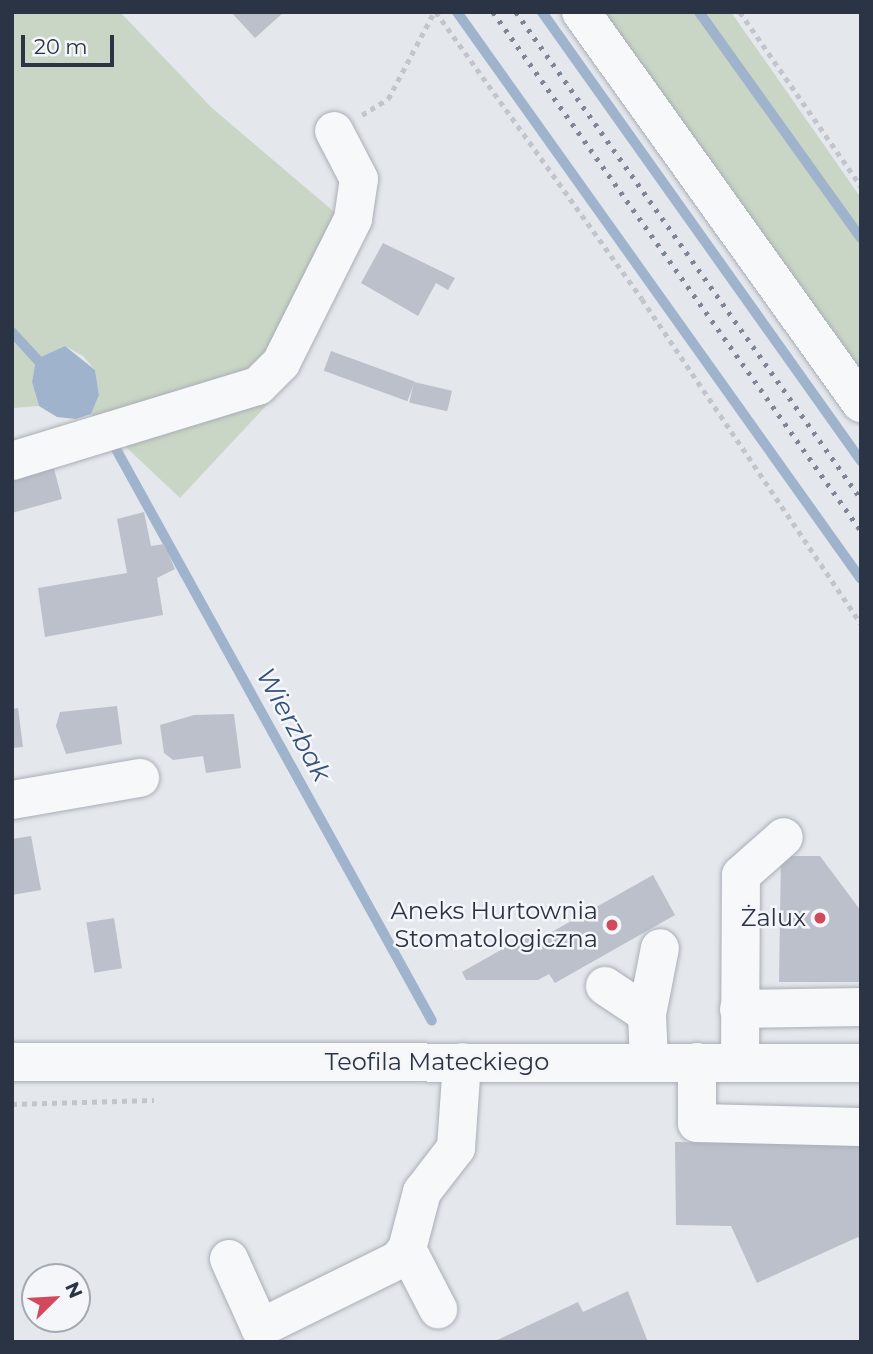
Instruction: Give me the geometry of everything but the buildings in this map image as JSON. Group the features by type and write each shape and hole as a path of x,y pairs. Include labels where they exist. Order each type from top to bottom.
{"street":[{"path":"580,12 861,403"},
{"path":"12,461 225,400 265,378 281,363 353,219 359,179 334,131"},
{"path":"12,800 140,778"},
{"path":"740,1062 741,875 784,837"},
{"path":"649,1062 647,1014 660,948"},
{"path":"606,986 647,1014"},
{"path":"740,1009 861,1007"},
{"name":"Teofila Mateckiego","path":"12,1062 861,1063"},
{"path":"229,1259 262,1335 398,1260 407,1249 422,1192 458,1142 462,1062"},
{"path":"697,1062 696,1123 861,1127"},
{"path":"407,1249 438,1309"}],"path":[{"path":"334,131 388,99 435,12 642,299 861,624"},
{"path":"740,12 861,186"}],"green space":[{"path":"12,12 120,12 212,108 339,216 292,378 180,498 91,414 99,395 95,370 83,356 65,346 36,359 32,382 39,406 12,408"},
{"path":"595,12 731,12 861,198 861,384"}],"water":[{"path":"65,346 95,370 99,395 91,414 76,419 57,417 39,406 32,382 36,359"}],"waterway":[{"path":"457,12 861,579"},
{"path":"542,12 861,461"},
{"path":"699,12 861,238"},
{"name":"Wierzbak","path":"12,332 44,367"},
{"name":"Wierzbak","path":"116,449 432,1021"}],"railway":[{"path":"493,12 861,531"},
{"path":"516,12 861,499"}],"place":[{"name":"Żalux","path":"820,918"},
{"name":"Aneks Hurtownia Stomatologiczna","path":"612,925"}]}
